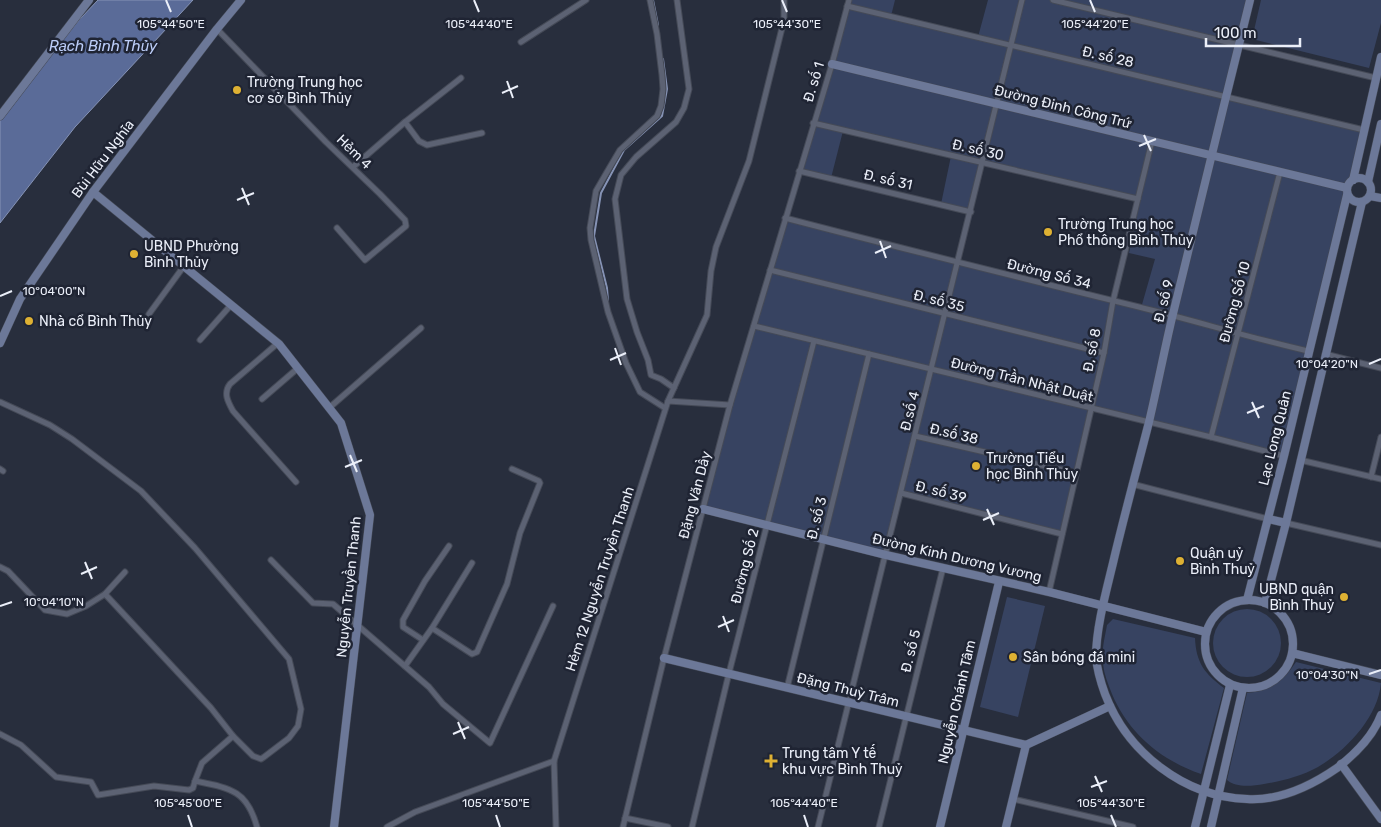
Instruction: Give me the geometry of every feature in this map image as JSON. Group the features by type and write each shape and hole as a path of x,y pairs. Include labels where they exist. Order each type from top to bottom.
{"street":[{"path":"1,114 90,0"},
{"name":"Bùi Hữu Nghĩa","path":"0,343 20,299 93,192 217,29 242,0"},
{"path":"521,42 579,2 586,0"},
{"path":"650,0 657,34 662,75 661,106 657,116 620,150 607,172 596,191 590,228 608,312 626,363 640,392 666,408"},
{"path":"674,388 651,375 648,360 637,332 623,278 621,242 614,199 621,175 636,157 676,122 684,108 689,89 677,0"},
{"name":"Hẻm 12 Nguyễn Truyền Thanh","path":"556,827 554,762 668,401 708,316 711,271 716,247 749,161 784,20 784,0"},
{"name":"Đ.số 4","path":"818,827 1022,0"},
{"path":"1053,0 1378,78"},
{"name":"Đ. số 9","path":"1250,0 1149,422 1102,607 1096,658 1101,682 1110,706 1127,735 1149,760 1175,778 1219,795 1248,800 1271,798 1318,781 1360,747 1378,724 1381,715"},
{"name":"Đ. số 28","path":"848,3 1011,45 1364,130"},
{"name":"Đ. số 1","path":"799,171 832,64 848,3"},
{"name":"Hẻm 4","path":"217,29 404,220 406,226 365,260 337,228"},
{"path":"1381,57 1378,78 1353,180 1347,191 1349,198 1353,201 1362,202 1370,196 1371,189 1368,182 1381,124"},
{"name":"Đường Đinh Công Trứ","path":"832,64 1280,172 1347,191"},
{"path":"353,167 405,122 461,78"},
{"path":"405,122 419,141 427,145 482,133"},
{"name":"Đ. số 30","path":"813,123 1138,199"},
{"path":"1364,130 1380,133"},
{"name":"Đ, số 8","path":"1049,592 1092,408 1113,302 1152,141"},
{"name":"Đ. số 31","path":"799,171 971,212"},
{"name":"Đặng Văn Dầy","path":"623,827 664,658 730,405 799,171"},
{"name":"Đường Số 10","path":"1211,437 1280,172"},
{"path":"1353,180 1361,178 1368,182"},
{"name":"Lạc Long Quân","path":"1247,600 1284,456 1347,191"},
{"name":"Nguyễn Truyền Thanh","path":"93,192 278,343 341,423 370,514 334,827"},
{"path":"1370,196 1381,198"},
{"name":"Lạc Long Quân","path":"1265,603 1286,523 1362,202"},
{"name":"Đường Số 34","path":"785,218 957,264 1308,351"},
{"path":"149,314 184,266"},
{"name":"Đ. số 35","path":"770,270 1104,353"},
{"path":"200,340 231,305"},
{"name":"Đường Trần Nhật Duật","path":"754,326 1284,456"},
{"path":"329,408 421,328"},
{"name":"Đường Số 2","path":"692,827 729,673 814,341"},
{"path":"278,343 230,384 226,391 227,401 233,411 296,482"},
{"path":"1308,351 1381,368"},
{"name":"Đ. số 3","path":"787,688 868,354"},
{"path":"262,399 298,368"},
{"path":"668,401 730,405"},
{"path":"0,402 50,425 72,439 141,491 195,548 289,659 301,709 296,731 276,749 261,759 250,754 211,708 105,594"},
{"name":"Đ.số 38","path":"915,436 1076,473"},
{"path":"1371,477 1381,437"},
{"path":"1284,456 1381,479"},
{"path":"432,628 472,654 477,652 507,584 520,533 540,483 512,469"},
{"path":"1132,484 1268,519 1381,545"},
{"name":"Đ. số 39","path":"901,493 1062,534"},
{"name":"Đường Kinh Dương Vương","path":"703,509 886,556 1049,592 1206,632"},
{"path":"423,640 403,627 403,620 424,581 449,546"},
{"path":"271,560 313,603 333,604 429,687 443,704 490,743 553,606"},
{"path":"405,666 432,628 472,564"},
{"path":"0,567 8,571 45,610 67,614 86,606 105,594 125,572"},
{"name":"Đ. số 5","path":"879,827 944,568"},
{"name":"Nguyễn Chánh Tâm","path":"940,827 999,582"},
{"path":"1247,600 1265,603 1276,609 1288,623 1293,640 1292,653 1288,665 1280,676 1256,688 1230,685 1216,674 1208,662 1204,647 1206,632 1212,619 1221,609 1233,602 1247,600"},
{"path":"1292,653 1381,675"},
{"name":"Đặng Thuỳ Trâm","path":"664,658 1026,745"},
{"path":"1195,827 1230,685"},
{"path":"1211,827 1243,688"},
{"path":"1006,827 1026,745 1110,706"},
{"path":"0,734 21,745 56,777 91,782 98,795 154,786 188,790 193,788 202,764 233,736"},
{"path":"387,827 415,812 554,762"},
{"path":"1341,764 1381,819"},
{"path":"195,781 217,786 244,798 253,813 257,827"},
{"path":"1013,799 1133,827"},
{"path":"625,818 668,827"}],"shaded area":[{"path":"849,0 895,0 891,16 978,37 988,0 1250,0 1227,97 1364,130 1353,180 1349,182 1347,188 1284,456 1092,408 1061,532 902,491 886,555 703,509 785,218 1141,308 1155,259 1129,253 1148,162 1138,199 982,163 971,212 941,204 951,156 843,131 831,178 799,171"},
{"path":"1261,0 1381,0 1381,23 1369,68 1252,39"},
{"name":"Sân bóng đá mini","path":"1007,597 1045,606 1018,717 980,707"},
{"path":"1247,609 1260,612 1271,619 1278,630 1281,643 1278,656 1271,667 1260,674 1247,677 1234,674 1223,667 1216,656 1213,643 1216,630 1223,619 1234,612"},
{"path":"1113,619 1195,638 1197,654 1203,667 1224,688 1201,774 1173,761 1148,744 1127,721 1119,708 1106,679 1103,659 1107,625"},
{"path":"1296,662 1381,683 1379,696 1374,708 1350,742 1318,767 1292,778 1264,784 1244,786 1231,783 1227,780 1247,693 1263,690 1276,684"}],"water":[{"name":"Rạch Bình Thủy","path":"98,0 193,0 75,127 0,223 0,119 79,20"}],"waterway":[{"path":"653,0 658,25"},
{"path":"608,301 607,288 594,236 601,193 624,150 662,116 667,89 663,59"}],"place":[{"name":"Trường Trung học cơ sở Bình Thủy","path":"237,90"},
{"name":"Trường Trung học Phổ thông Bình Thủy","path":"1048,232"},
{"name":"UBND Phường Bình Thủy","path":"134,254"},
{"name":"Nhà cổ Bình Thủy","path":"29,321"},
{"name":"Trường Tiểu học Bình Thủy","path":"976,466"},
{"name":"Quận uỷ Bình Thuỷ","path":"1180,561"},
{"name":"UBND quận Bình Thuỷ","path":"1344,597"},
{"name":"Sân bóng đá mini","path":"1013,657"},
{"name":"Trung tâm Y tế khu vực Bình Thuỷ","path":"771,761"}]}
